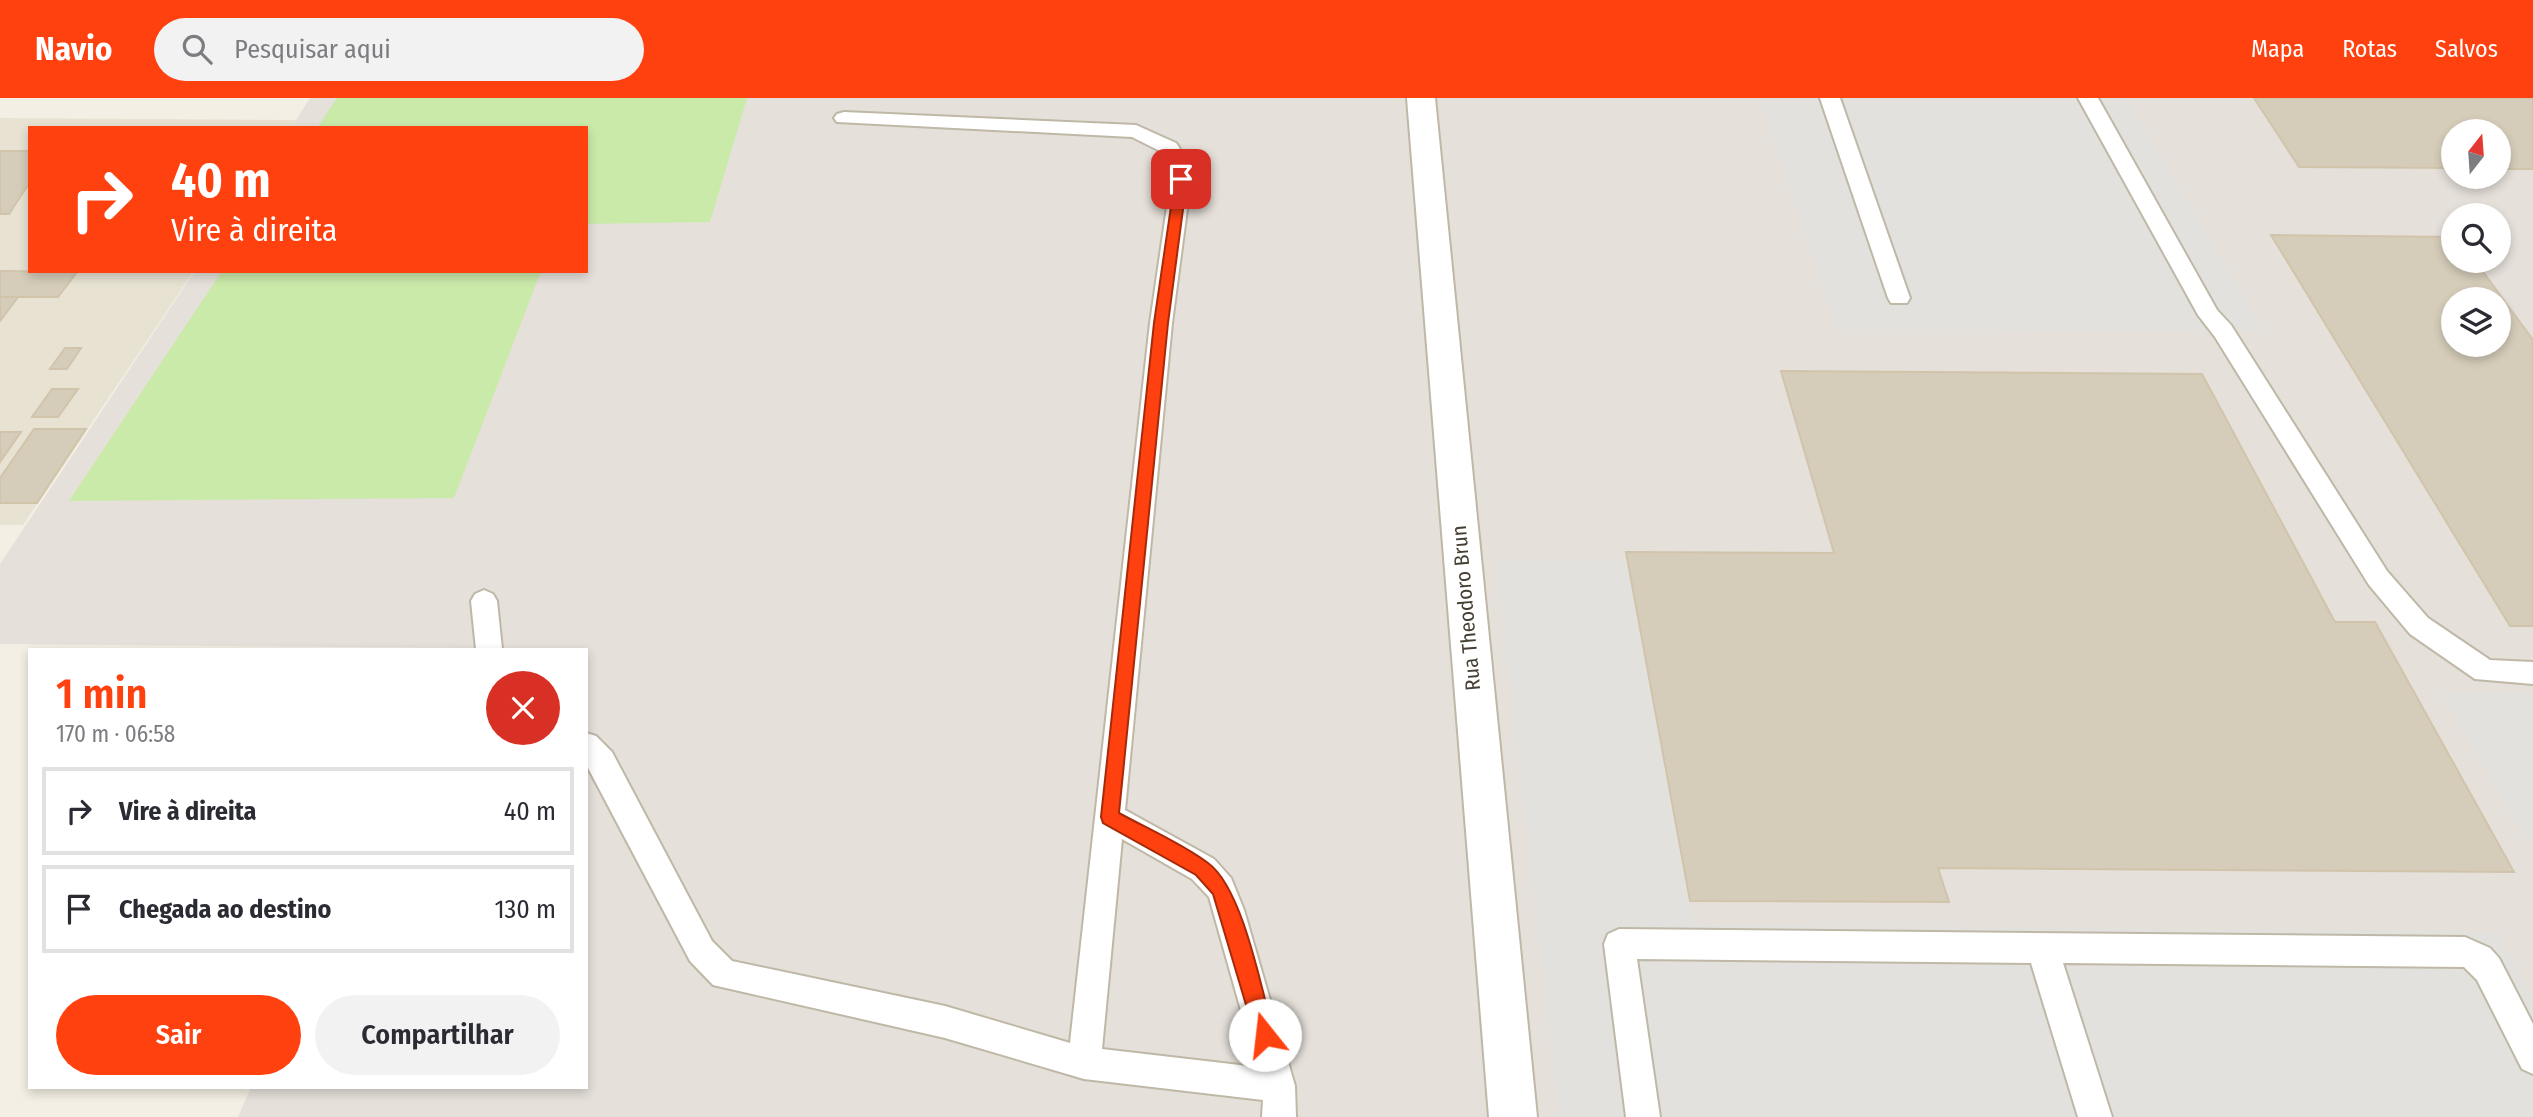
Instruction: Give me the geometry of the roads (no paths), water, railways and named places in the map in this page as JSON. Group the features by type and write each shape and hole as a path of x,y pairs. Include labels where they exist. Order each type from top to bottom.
{"street":[{"name":"Rua Theodoro Brun","path":"1421,98 1513,1117"}],"lane":[{"path":"1830,98 1899,298"},
{"path":"2088,98 2209,315 2223,331 2378,578 2419,626 2485,671 2533,673"},
{"path":"844,118 1136,131 1169,147 1181,179 1161,323 1084,1063"},
{"path":"484,601 489,648"},
{"path":"588,747 602,761 701,951 724,974 945,1022 1084,1063 1279,1086"},
{"path":"1110,817 1203,869 1220,888 1229,910 1279,1086 1279,1117"},
{"path":"1643,1117 1619,944 2465,952 2479,958 2488,969 2533,1058"},
{"path":"2043,950 2095,1117"}]}
